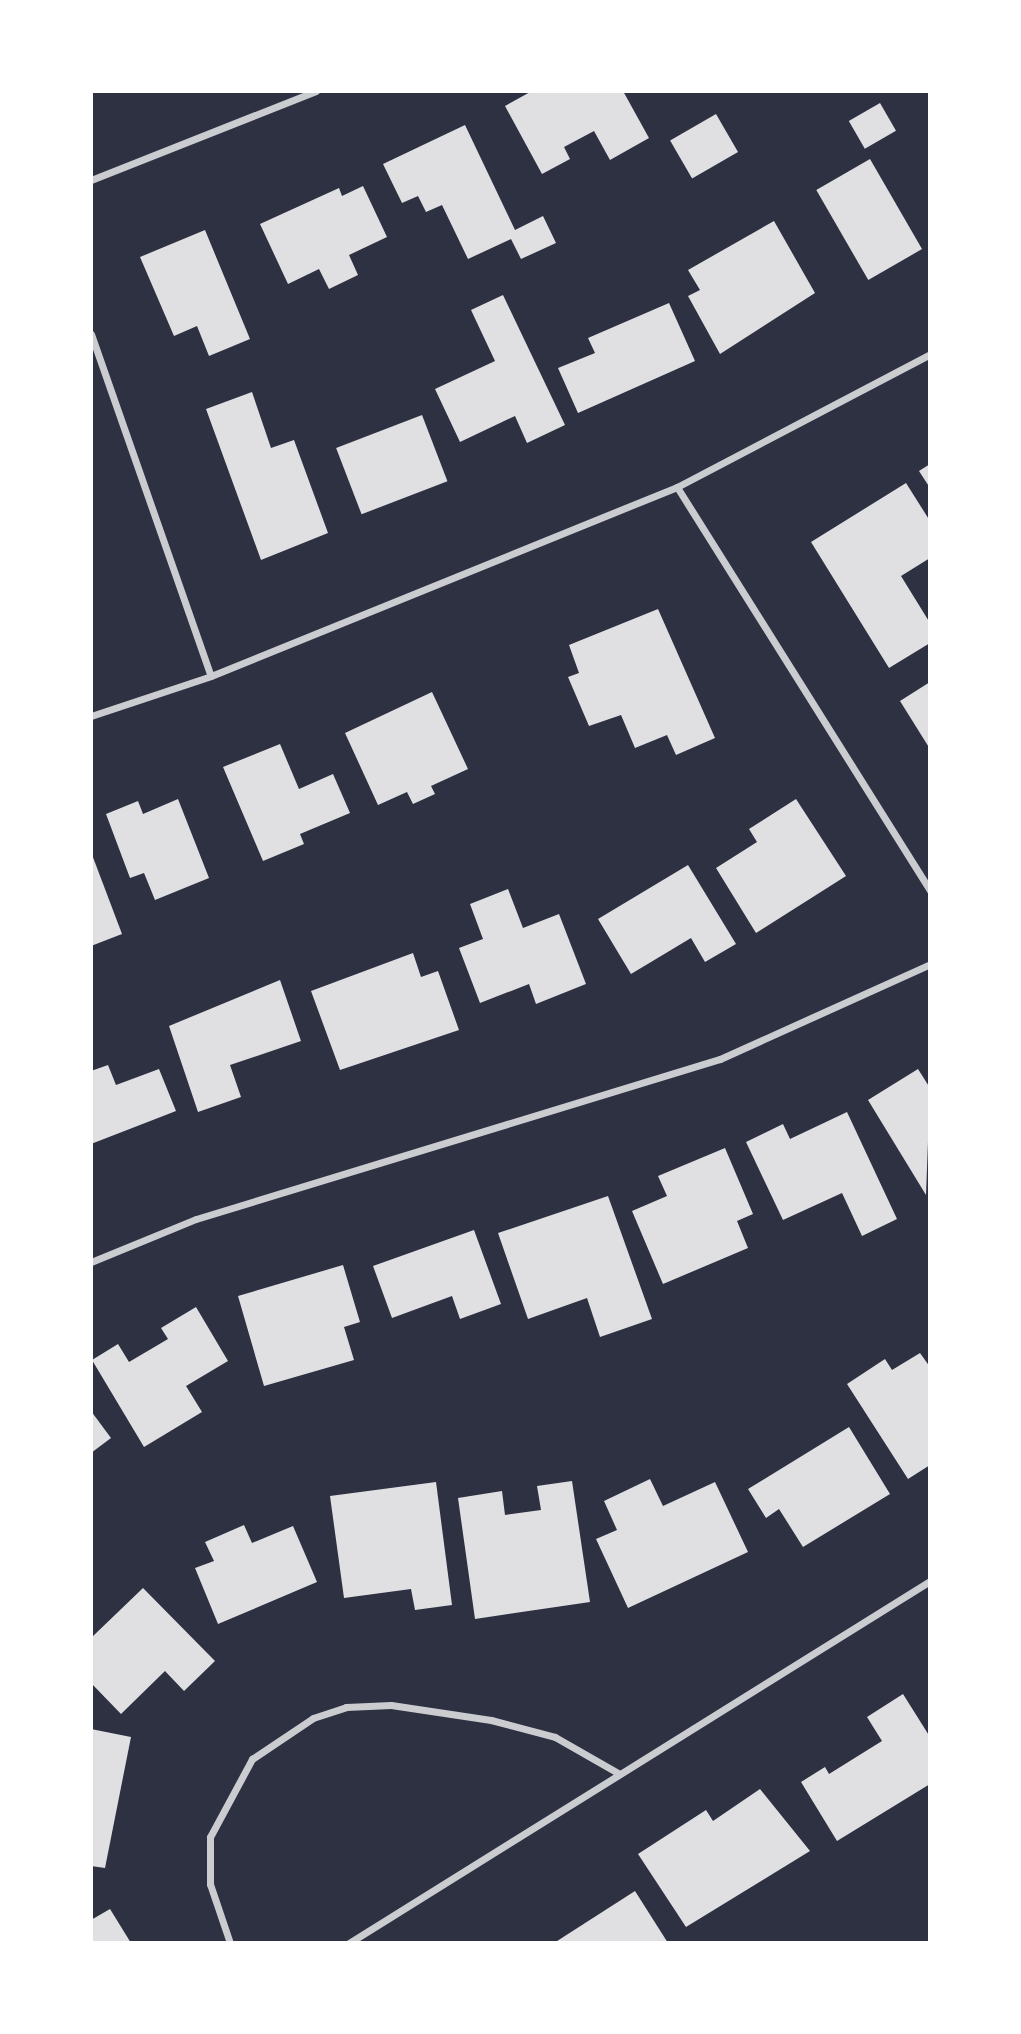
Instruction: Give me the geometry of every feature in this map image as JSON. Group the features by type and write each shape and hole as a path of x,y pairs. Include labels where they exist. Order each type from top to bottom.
{"street":[{"path":"91,180 316,91"},
{"path":"91,334 211,676"},
{"path":"91,716 211,676 677,487 930,354"},
{"path":"677,487 930,891"},
{"path":"91,1262 196,1219 720,1059 930,964"},
{"path":"349,1943 930,1581"},
{"path":"230,1943 210,1884 210,1837 252,1759 313,1718 346,1707 391,1705 491,1720 555,1738 618,1773"}],"building":[{"path":"532,91 623,91 649,138 610,160 594,131 564,147 570,159 542,174 505,106"},
{"path":"880,103 896,131 865,149 849,121"},
{"path":"716,114 738,152 692,179 670,140"},
{"path":"465,125 515,230 543,216 556,243 521,259 511,239 468,259 442,205 426,212 418,196 402,203 383,164"},
{"path":"870,159 922,249 868,280 816,190"},
{"path":"363,186 387,237 349,255 358,275 329,289 319,269 288,284 260,224 339,188 342,196"},
{"path":"774,221 815,293 720,354 688,296 700,290 688,270"},
{"path":"205,230 250,339 209,356 197,326 174,336 140,257"},
{"path":"503,295 565,425 527,443 515,416 460,442 435,389 495,361 471,310"},
{"path":"669,303 695,361 578,413 558,368 595,353 588,338"},
{"path":"252,392 271,448 294,440 328,533 261,560 206,409"},
{"path":"422,415 447,481 362,514 336,448"},
{"path":"930,464 930,488 919,471"},
{"path":"906,483 930,521 930,558 901,576 930,623 930,643 889,668 811,542"},
{"path":"658,609 715,738 676,755 667,735 635,748 621,715 589,726 568,677 579,673 569,645"},
{"path":"930,682 930,749 900,701"},
{"path":"432,692 468,769 431,786 435,794 413,804 407,792 378,805 345,733"},
{"path":"280,744 299,789 333,774 350,813 300,834 304,844 263,861 223,767"},
{"path":"178,799 209,878 155,900 144,873 130,878 106,814 138,801 143,814"},
{"path":"796,799 846,876 756,933 716,868 757,842 749,829"},
{"path":"91,852 122,934 91,946"},
{"path":"688,865 736,944 705,962 691,938 631,974 598,919"},
{"path":"508,889 523,928 559,914 586,984 536,1004 529,984 480,1003 459,948 483,939 470,904"},
{"path":"413,953 421,977 438,971 459,1030 340,1070 311,991"},
{"path":"280,980 301,1041 230,1065 241,1097 198,1112 169,1026"},
{"path":"108,1065 116,1085 159,1069 176,1111 91,1144 91,1071"},
{"path":"918,1069 930,1088 926,1195 868,1100"},
{"path":"847,1112 897,1219 862,1236 842,1193 783,1220 746,1142 783,1124 790,1139"},
{"path":"725,1148 753,1214 737,1221 748,1248 663,1284 632,1211 667,1196 658,1176"},
{"path":"608,1196 652,1319 600,1337 587,1298 528,1319 498,1233"},
{"path":"474,1230 501,1304 460,1319 452,1296 392,1318 373,1266"},
{"path":"343,1265 360,1322 344,1327 354,1360 264,1386 238,1296"},
{"path":"196,1307 228,1361 186,1386 202,1412 144,1447 92,1360 118,1344 129,1362 168,1339 161,1328"},
{"path":"920,1353 930,1367 930,1465 908,1479 847,1384 885,1359 892,1370"},
{"path":"91,1411 111,1438 91,1453"},
{"path":"849,1427 890,1494 803,1547 779,1509 766,1518 748,1489"},
{"path":"650,1479 663,1506 715,1482 748,1552 628,1608 596,1539 617,1530 604,1501"},
{"path":"572,1481 590,1602 475,1619 458,1498 502,1491 505,1515 541,1510 537,1486"},
{"path":"436,1482 452,1605 415,1610 411,1589 344,1598 330,1496"},
{"path":"244,1525 252,1543 293,1526 317,1582 218,1624 195,1568 214,1561 205,1542"},
{"path":"143,1588 215,1661 184,1691 165,1671 121,1714 91,1683 91,1638"},
{"path":"903,1694 930,1737 930,1784 837,1841 801,1782 825,1767 829,1774 882,1741 867,1717"},
{"path":"91,1729 131,1737 105,1868 91,1866"},
{"path":"760,1789 810,1851 686,1927 638,1854 706,1810 713,1821"},
{"path":"635,1891 668,1943 554,1943"},
{"path":"110,1909 131,1943 91,1943 91,1920"}]}
